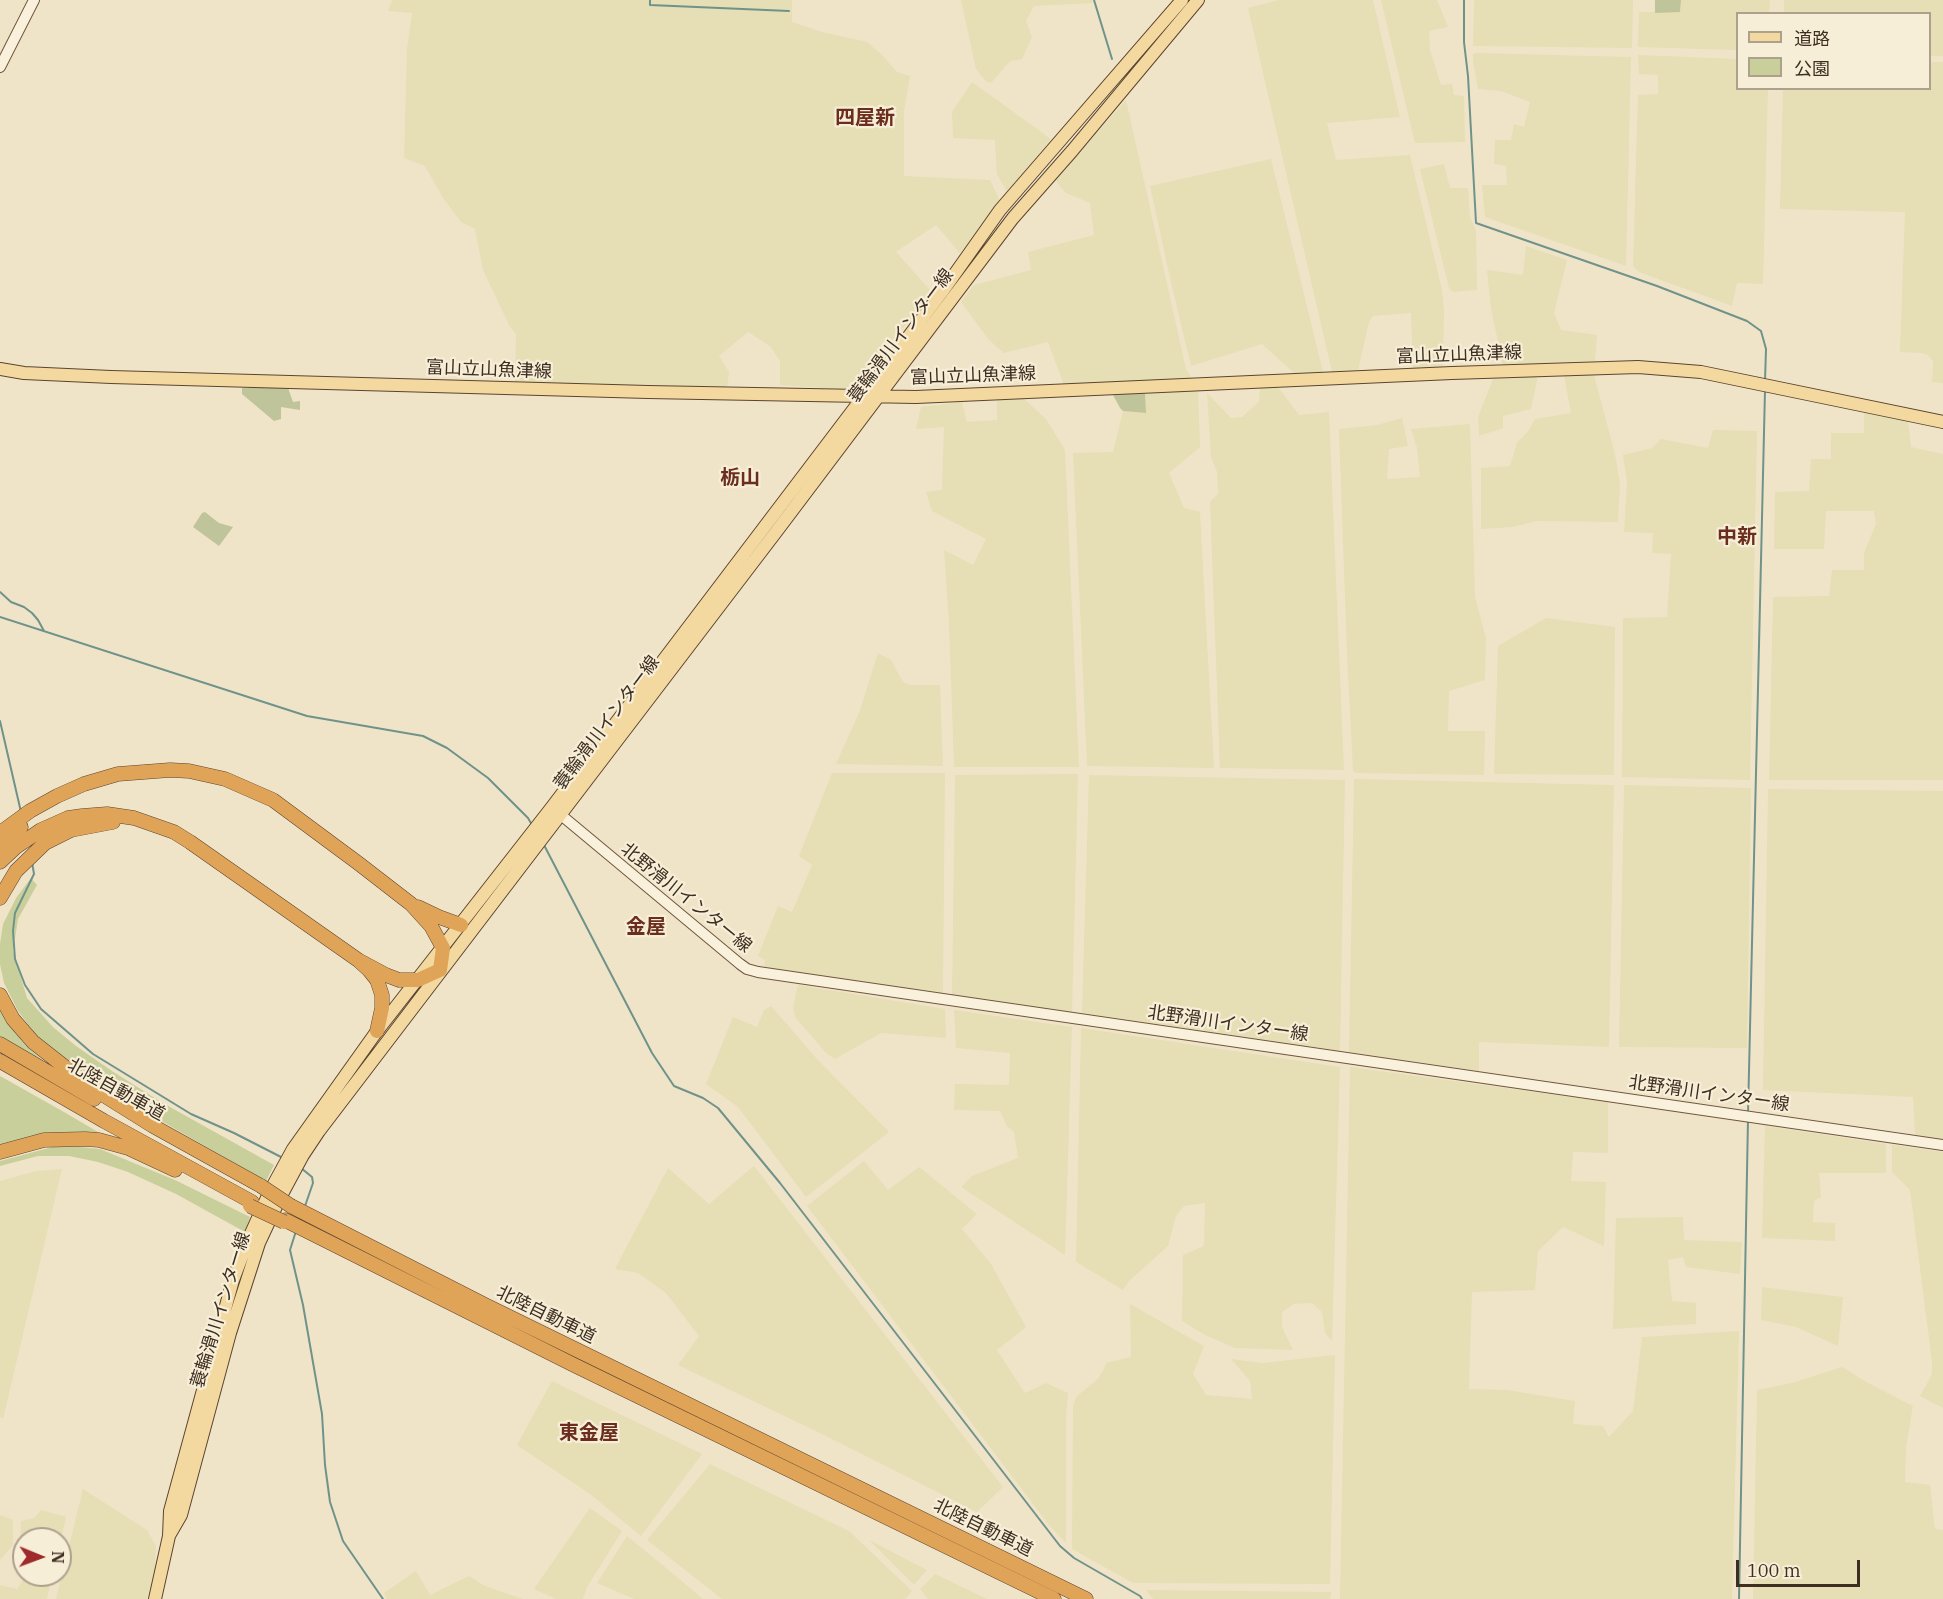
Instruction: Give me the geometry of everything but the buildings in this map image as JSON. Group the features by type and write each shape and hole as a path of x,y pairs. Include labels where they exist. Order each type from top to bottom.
{"highway":[{"path":"0,833 43,803 84,784 118,774 170,770 207,774 242,785 273,800 298,816 411,904 431,926 443,948 440,970 418,980 399,980 386,975 358,960 190,842 160,826 134,818 107,814 68,818 29,837 0,862"},
{"path":"0,847 39,811 84,784"},
{"path":"0,898 24,861 45,843 58,836 85,826 107,822 131,822 160,826"},
{"path":"411,904 461,925"},
{"path":"358,960 377,980 382,995 377,1031"},
{"path":"0,995 22,1030 46,1053 81,1080 115,1104 260,1188"},
{"name":"北陸自動車道","path":"0,1044 112,1109 291,1206 487,1306 1086,1599"},
{"name":"北陸自動車道","path":"0,1061 251,1204 574,1365 1054,1599"},
{"path":"0,1152 31,1142 57,1138 99,1140 145,1155 251,1204"}],"main road":[{"path":"0,66 34,0"},
{"name":"蓑輪滑川インター線","path":"154,1599 169,1536 170,1511 233,1280 270,1191 293,1149 377,1031 461,925 942,292 1000,210 1182,0"},
{"name":"蓑輪滑川インター線","path":"169,1536 181,1515 245,1284 259,1243 280,1196 319,1131 1013,218 1198,0"},
{"name":"富山立山魚津線","path":"0,369 24,373 111,377 877,397 1638,367 1701,372 1943,422"},
{"name":"北野滑川インター線","path":"561,815 740,964 758,972 1943,1145"}],"shaded area":[{"path":"392,0 792,0 792,22 822,32 867,42 897,72 910,76 904,111 904,176 990,180 1000,201 960,253 936,225 896,252 931,291 866,377 853,386 839,389 780,385 780,361 770,346 748,332 719,356 729,372 727,390 515,382 516,334 510,327 483,270 475,229 461,222 443,198 425,166 404,158 407,49 412,13 388,11"},
{"path":"961,0 1092,0 1093,3 1034,6 1026,21 1032,37 1022,59 1010,61 991,83 986,81 976,69"},
{"path":"1279,0 1373,0 1400,117 1327,123 1336,160 1410,155 1442,290 1443,367 1413,368 1411,313 1373,316 1369,322 1358,370 1332,372 1248,8"},
{"path":"1381,0 1437,0 1448,27 1429,31 1430,50 1441,85 1452,84 1454,95 1464,96 1465,142 1415,143"},
{"path":"1474,0 1633,0 1632,48 1473,46"},
{"path":"1681,0 1770,0 1769,12 1736,12 1736,50 1638,47 1639,12 1680,12"},
{"path":"1784,0 1943,0 1943,56 1931,56 1931,12 1784,12"},
{"path":"1473,54 1631,57 1626,266 1485,217 1482,185 1507,185 1506,166 1494,164 1495,140 1511,140 1514,124 1524,127 1530,102 1501,91 1478,89 1473,61"},
{"path":"1638,55 1736,59 1736,90 1768,90 1763,284 1737,283 1732,306 1639,272 1633,266 1638,95 1658,94 1658,75 1639,74"},
{"path":"1931,62 1943,62 1943,383 1932,382 1933,362 1928,355 1900,352 1905,212 1780,209 1783,90 1931,90"},
{"path":"972,82 1051,139 1007,192 997,174 995,140 953,138 952,112"},
{"path":"1126,100 1186,369 1192,379 1064,385 1048,342 1004,353 989,340 961,302 974,285 1031,270 1028,252 1094,235 1090,203 1066,193 1055,180"},
{"path":"1271,159 1323,372 1296,375 1262,344 1191,366 1150,186"},
{"path":"1444,164 1450,188 1468,188 1470,217 1476,231 1477,290 1453,292 1449,288 1420,169"},
{"path":"1526,246 1567,260 1554,313 1561,330 1597,335 1595,361 1503,365 1491,309 1487,270 1523,275"},
{"path":"1538,375 1531,409 1503,416 1503,428 1479,436 1478,417 1493,379"},
{"path":"1564,375 1594,375 1615,454 1620,484 1618,522 1537,521 1513,527 1481,529 1481,468 1510,466 1517,443 1535,419 1571,413"},
{"path":"1278,387 1299,415 1329,412 1344,770 1220,768 1210,502 1218,494 1217,472 1211,457 1207,393 1231,418 1242,417 1259,402 1260,388"},
{"path":"1198,390 1200,447 1169,473 1184,508 1200,512 1214,768 1087,766 1073,453 1113,452 1123,411 1146,413 1145,392"},
{"path":"1022,397 1046,419 1065,450 1079,767 954,767 944,550 973,565 986,539 932,511 926,492 942,490 944,427 916,429 921,407 962,402 967,422 997,420 997,400"},
{"path":"1864,412 1908,421 1911,447 1943,454 1943,780 1769,780 1773,597 1829,596 1832,570 1864,570 1864,553 1876,524 1874,511 1826,511 1824,549 1774,549 1775,492 1809,491 1811,459 1831,459 1831,433 1864,433"},
{"path":"1402,418 1408,446 1389,449 1387,479 1420,477 1417,448 1411,429 1470,424 1475,597 1486,638 1485,680 1449,691 1448,731 1485,731 1484,775 1356,773 1353,771 1339,429 1377,425"},
{"path":"1713,430 1757,431 1750,780 1622,777 1623,618 1667,617 1671,554 1652,553 1653,533 1624,532 1627,482 1623,455 1652,448 1661,439 1708,448"},
{"path":"1546,618 1615,627 1614,775 1494,774 1498,646"},
{"path":"878,653 891,660 903,682 910,685 940,685 943,766 836,764 859,713"},
{"path":"832,773 945,773 943,993 764,968 765,960 758,956 778,906 792,912 812,865 799,856"},
{"path":"1078,774 1072,1013 952,995 955,775"},
{"path":"1089,775 1345,780 1340,1051 1082,1013"},
{"path":"1354,779 1614,785 1609,1047 1479,1042 1479,1071 1349,1052"},
{"path":"1624,785 1751,788 1747,1048 1619,1047"},
{"path":"1768,789 1943,791 1943,1140 1915,1136 1913,1097 1763,1090"},
{"path":"798,985 945,1009 946,1038 881,1033 835,1059 827,1054 795,1017 793,1007"},
{"path":"771,1006 817,1059 889,1132 806,1197 738,1107 706,1084 733,1017 757,1027 764,1010"},
{"path":"954,1010 1072,1027 1065,1255 961,1187 972,1176 1018,1158 1014,1132 1007,1126 1000,1111 954,1110 955,1084 1009,1085 1010,1053 956,1048"},
{"path":"1081,1028 1340,1067 1332,1341 1325,1333 1322,1312 1312,1303 1294,1304 1282,1312 1282,1327 1293,1350 1235,1348 1205,1335 1182,1321 1183,1255 1204,1246 1205,1203 1184,1206 1176,1216 1168,1246 1129,1281 1123,1290 1076,1262"},
{"path":"1350,1067 1608,1102 1608,1153 1573,1152 1571,1181 1606,1182 1604,1246 1563,1227 1538,1251 1535,1290 1472,1292 1469,1389 1507,1390 1575,1401 1573,1424 1603,1426 1609,1437 1633,1411 1642,1337 1739,1331 1732,1599 1340,1599"},
{"path":"1765,1126 1886,1144 1886,1173 1819,1173 1821,1197 1814,1201 1813,1222 1835,1223 1835,1241 1762,1238"},
{"path":"1892,1145 1943,1152 1943,1408 1920,1396 1932,1374 1932,1362 1910,1190 1892,1172"},
{"path":"864,1161 888,1190 919,1167 977,1214 962,1229 991,1264 1026,1327 997,1350 1025,1393 1046,1383 1068,1393 1066,1543 1049,1525 807,1206"},
{"path":"754,1166 1003,1487 977,1512 678,1365 699,1336 666,1293 638,1273 615,1269 668,1168 709,1204"},
{"path":"62,1169 3,1419 0,1417 0,1181 36,1171"},
{"path":"1683,1217 1684,1240 1742,1242 1740,1274 1686,1267 1683,1257 1668,1260 1672,1301 1696,1303 1696,1324 1613,1329 1616,1218"},
{"path":"1762,1287 1843,1297 1838,1346 1796,1327 1761,1320"},
{"path":"1130,1304 1204,1346 1193,1374 1206,1395 1252,1399 1250,1381 1231,1359 1262,1363 1335,1355 1330,1584 1133,1583 1072,1549 1073,1405 1077,1396 1098,1379 1106,1363 1131,1357"},
{"path":"1842,1367 1913,1406 1906,1448 1905,1482 1930,1485 1935,1529 1943,1530 1943,1599 1753,1599 1757,1390 1792,1383"},
{"path":"552,1381 702,1454 641,1536 590,1494 517,1445"},
{"path":"710,1464 849,1531 912,1591 905,1599 722,1599 647,1540"},
{"path":"83,1489 147,1530 156,1546 155,1568 147,1599 56,1599 59,1587 72,1587 72,1534"},
{"path":"590,1508 622,1531 587,1587 583,1599 556,1599 534,1589"},
{"path":"41,1510 66,1517 64,1527 21,1527 21,1521 34,1518"},
{"path":"0,1515 13,1520 13,1527 12,1546 0,1560"},
{"path":"627,1536 703,1599 634,1599 597,1583"},
{"path":"869,1540 927,1570 914,1585"},
{"path":"416,1571 430,1595 469,1576 485,1586 523,1599 387,1599 384,1593"},
{"path":"935,1574 987,1599 928,1599 920,1589"},
{"path":"0,1585 17,1589 18,1587 50,1587 47,1599 0,1599"},
{"path":"1146,1590 1331,1592 1330,1599 1153,1599"}],"green space":[{"path":"1655,0 1681,0 1680,12 1655,13"},
{"path":"250,384 287,385 293,402 300,401 300,410 281,407 281,419 274,421 242,394 242,388 250,388"},
{"path":"1145,392 1146,413 1123,411 1112,393"},
{"path":"205,512 219,523 233,527 219,546 193,527"},
{"path":"31,878 37,885 18,919 13,951 27,998 53,1027 112,1071 161,1102 274,1165 266,1181 83,1076 42,1043 18,1011 4,983 0,964 3,924 16,898"},
{"path":"0,1008 6,1021 25,1045 48,1065 0,1037"},
{"path":"0,1076 105,1136 79,1132 55,1133 0,1148"},
{"path":"60,1145 100,1149 175,1180 250,1217 245,1232 176,1194 128,1172 98,1162 69,1156 38,1156 0,1166 0,1161"}],"waterway":[{"path":"650,0 650,5 789,11"},
{"path":"1094,0 1112,59"},
{"path":"1464,0 1464,42 1476,223 1657,286 1747,321 1761,331 1766,349 1765,381"},
{"path":"1748,1113 1765,390"},
{"path":"0,592 11,602 32,613 44,631"},
{"path":"0,617 307,716 423,736 447,748 488,778 528,818 532,825"},
{"path":"0,721 21,812"},
{"path":"544,845 652,1053 674,1086 703,1098 718,1108 780,1183 1060,1546 1074,1558 1142,1599"},
{"path":"32,862 34,874 15,913 13,931 15,959 25,985 41,1009 93,1054 191,1114 283,1158"},
{"path":"1739,1599 1748,1119"},
{"path":"301,1168 312,1177 313,1183 305,1206"},
{"path":"296,1231 290,1250 303,1305 322,1414 330,1502 343,1541 383,1599"}],"district":[{"name":"四屋新","path":"865,118"},
{"name":"栃山","path":"740,478"},
{"name":"中新","path":"1737,537"},
{"name":"金屋","path":"646,927"},
{"name":"東金屋","path":"589,1433"}]}
